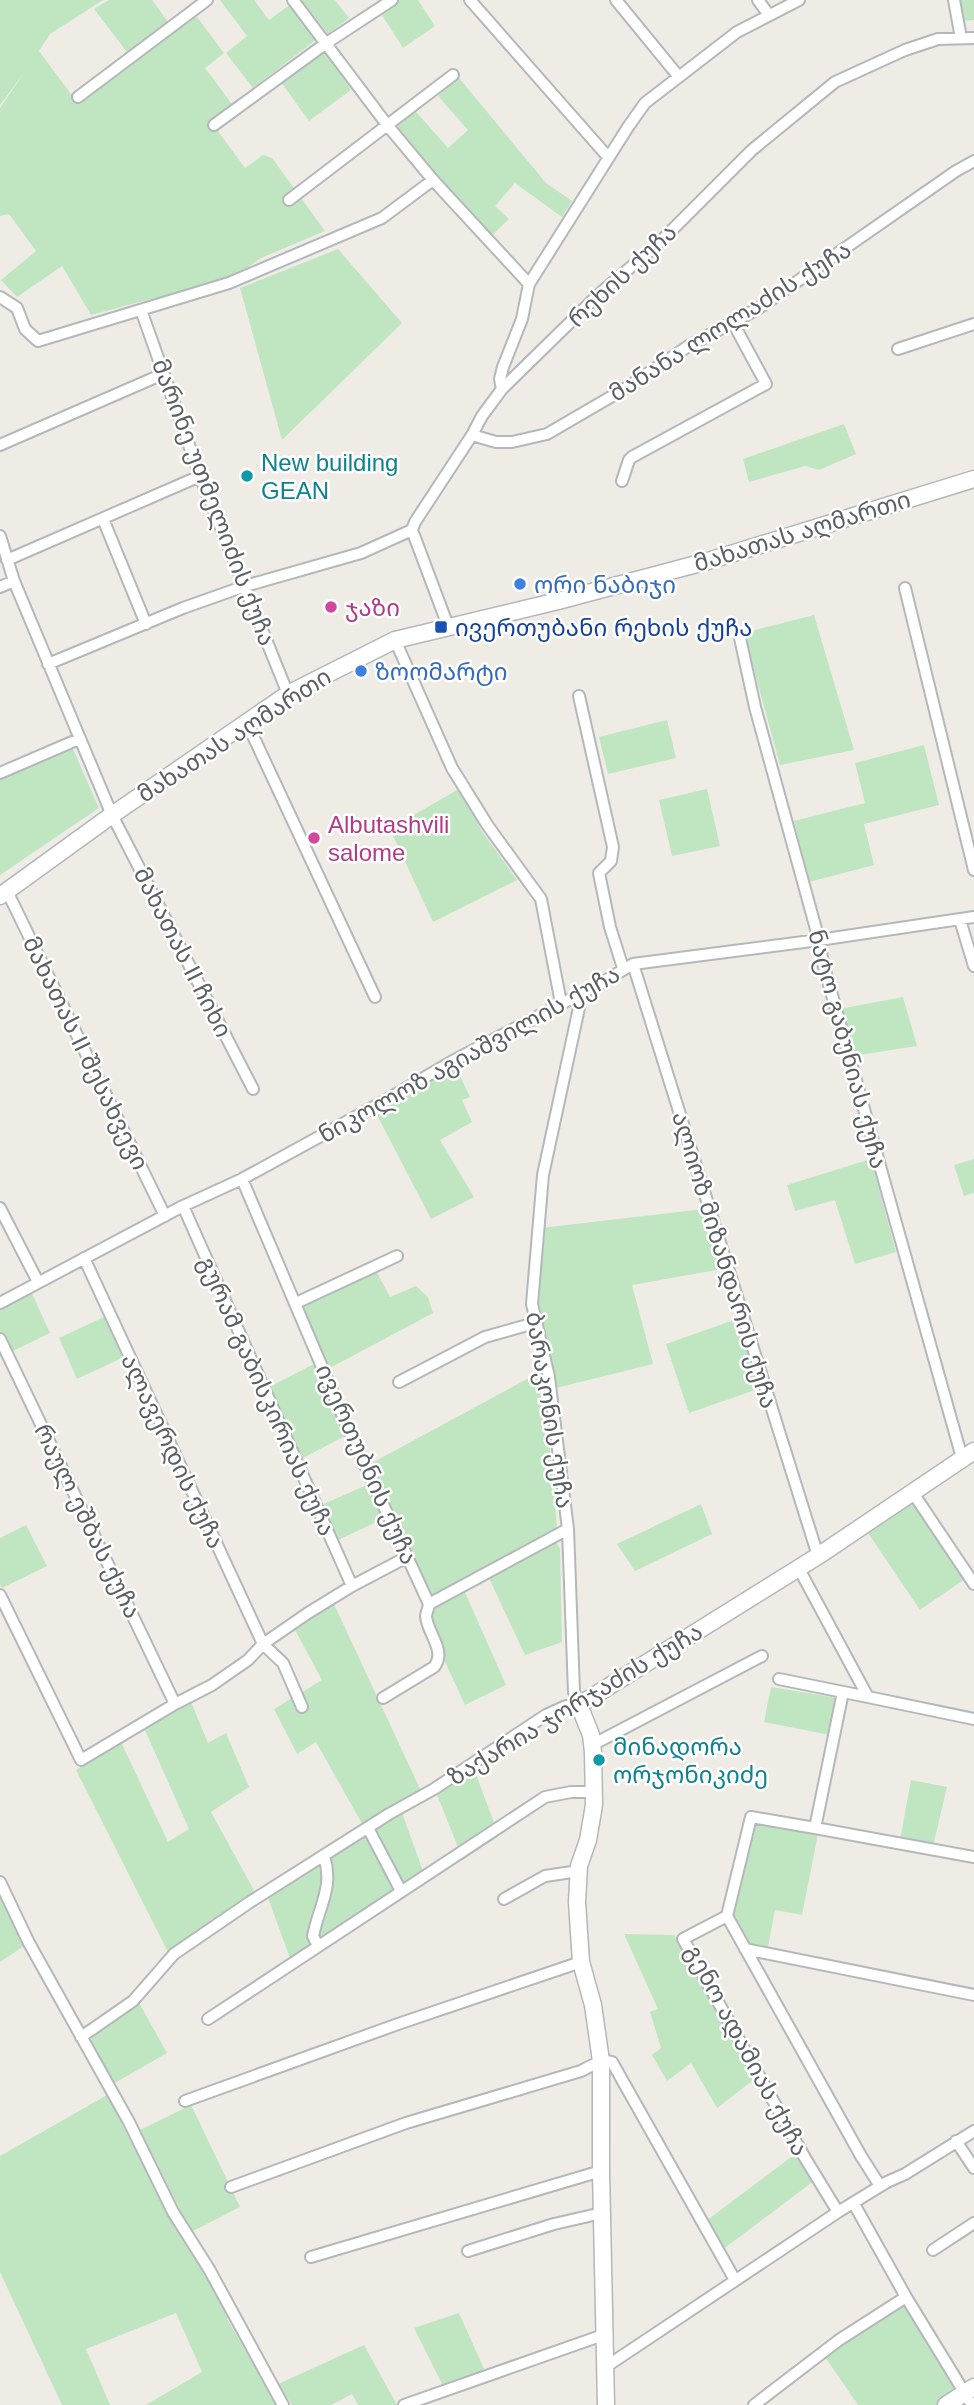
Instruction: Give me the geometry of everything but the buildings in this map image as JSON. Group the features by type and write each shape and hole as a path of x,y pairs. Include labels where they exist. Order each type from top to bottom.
{"street":[{"path":"78,97 206,0"},
{"path":"293,0 388,126 433,180 529,284"},
{"path":"214,125 324,44 392,0"},
{"path":"470,0 608,157"},
{"path":"616,0 679,77"},
{"path":"758,0 769,15"},
{"path":"502,389 500,379 503,367 522,319 529,284 645,103 737,32 799,0"},
{"path":"954,0 961,38"},
{"name":"რეხის ქუჩა","path":"412,530 482,416 502,389 598,295 658,244 752,150 835,82 905,50 938,39 974,38"},
{"path":"289,200 453,75"},
{"name":"მანანა ლოლაძის ქუჩა","path":"472,435 496,442 512,442 547,434 626,388 687,346 759,308 974,161"},
{"path":"0,297 17,308 25,329 38,341 229,283 382,218 433,180"},
{"name":"მარინე უთმელიძის ქუჩა","path":"142,310 200,477 288,694"},
{"path":"622,481 632,457 766,384 732,321"},
{"path":"898,349 974,324"},
{"path":"0,445 163,374"},
{"path":"7,560 200,477"},
{"name":"მახათას აღმართი","path":"4,893 288,694 309,681 395,640 708,561 974,479"},
{"path":"103,519 146,624"},
{"path":"48,664 244,586 354,555 412,530 448,626"},
{"name":"მახათას II ჩიხი","path":"0,536 14,581 112,815 253,1089"},
{"path":"0,587 14,581"},
{"path":"905,588 974,870"},
{"name":"ნატო გაბუნიას ქუჩა","path":"740,639 755,707 823,963 968,1455"},
{"path":"395,640 452,768 488,825 541,899 561,1003"},
{"name":"ალიოზ მიზანდარის ქუჩა","path":"579,696 613,847 611,861 599,873 610,927 628,966 818,1556"},
{"path":"247,723 375,997"},
{"path":"0,773 79,739"},
{"name":"მახათას II შესახვევი","path":"4,893 165,1216"},
{"name":"ნიკოლოზ აგიაშვილის ქუჩა","path":"0,1303 183,1206 242,1179 628,966 974,917"},
{"path":"960,920 974,966"},
{"name":"ბარაკონის ქუჩა","path":"579,1705 574,1692 568,1530 549,1377 532,1304 543,1175 582,993"},
{"name":"ივერთუბნის ქუჩა","path":"242,1179 351,1435 429,1604 426,1615 439,1653 438,1662 383,1698"},
{"name":"გურამ გაბისკირიას ქუჩა","path":"183,1206 352,1586"},
{"path":"0,1208 38,1282"},
{"path":"296,1303 397,1256"},
{"name":"ალავერდის ქუჩა","path":"84,1258 263,1644 282,1662 302,1707"},
{"path":"399,1382 485,1337 535,1323"},
{"name":"რაულ ეშბას ქუჩა","path":"0,1339 175,1704"},
{"name":"ზაქარია ჯორჯაძის ქუჩა","path":"81,2037 133,2001 174,1954 250,1902 433,1789 546,1715 566,1706 579,1705 818,1556 968,1455"},
{"path":"913,1493 974,1584"},
{"path":"429,1604 568,1530"},
{"path":"0,1595 81,1760 212,1685 248,1660 263,1644 352,1586 408,1558"},
{"path":"798,1567 868,1697"},
{"path":"592,1745 762,1656"},
{"path":"779,1679 974,1719"},
{"path":"843,1692 816,1828 974,1857"},
{"path":"579,1705 585,1715 592,1745 594,1792 588,1840 579,1871 577,1902 581,1962 593,2005 601,2061 606,2405"},
{"path":"208,2019 545,1797 571,1792 594,1792"},
{"name":"გენო ადამიას ქუჩა","path":"816,1828 751,1817 727,1916 683,1939 838,2212"},
{"path":"368,1828 401,1891"},
{"path":"318,1946 313,1936 328,1888 324,1856"},
{"path":"504,1899 545,1876 579,1871"},
{"path":"0,1882 29,1943 128,2122 173,2212 209,2269 284,2405"},
{"path":"727,1916 880,2186"},
{"path":"746,1949 974,1995"},
{"path":"185,2101 398,2024 581,1962"},
{"path":"231,2187 406,2123 581,2071 601,2061 612,2062 735,2280"},
{"path":"607,2366 838,2212 974,2131"},
{"path":"956,2141 974,2168"},
{"path":"311,2256 601,2171"},
{"path":"853,2204 906,2297 970,2395 946,2405"},
{"path":"467,2251 554,2224 602,2213"},
{"path":"933,2250 974,2223"},
{"path":"754,2405 839,2340 906,2297"},
{"path":"404,2405 606,2334"}],"green space":[{"path":"0,0 103,0 50,34 39,51 71,94 127,52 94,9 109,0 152,0 168,22 197,17 224,53 205,68 232,104 217,130 245,168 263,155 272,158 325,231 261,258 227,282 180,297 151,299 91,315 62,266 17,297 1,280 36,251 9,214 0,216 0,108 24,73 0,105"},
{"path":"220,0 254,0 269,20 291,4 317,39 253,88 226,53 247,36"},
{"path":"301,0 335,0 349,18 328,34"},
{"path":"398,0 418,0 435,26 403,48 380,12"},
{"path":"959,0 974,0 974,20 963,21"},
{"path":"325,49 351,90 309,121 281,82"},
{"path":"459,78 546,183 572,201 562,217 515,183 495,206 509,219 490,237 391,121 410,105 448,148 468,130 438,96"},
{"path":"338,249 402,323 282,440 240,288"},
{"path":"844,424 856,454 819,470 805,466 749,482 743,459"},
{"path":"814,615 854,750 780,765 744,633"},
{"path":"667,720 676,758 608,774 599,737"},
{"path":"924,745 939,805 864,824 874,865 809,882 794,821 865,803 855,763"},
{"path":"73,749 99,808 0,875 0,779"},
{"path":"462,787 481,830 517,880 433,922 390,829"},
{"path":"707,789 720,846 672,856 659,800"},
{"path":"903,997 917,1046 853,1056 839,1009"},
{"path":"454,1063 470,1097 462,1100 472,1122 440,1140 474,1197 431,1219 377,1115"},
{"path":"871,1159 896,1252 855,1264 835,1200 795,1211 787,1185"},
{"path":"974,1159 974,1193 964,1196 954,1165"},
{"path":"704,1209 722,1269 632,1285 653,1364 556,1388 541,1343 535,1307 541,1228"},
{"path":"375,1269 390,1297 416,1286 428,1297 433,1313 328,1369 301,1304"},
{"path":"30,1289 50,1333 11,1352 0,1330 0,1306"},
{"path":"108,1315 126,1356 77,1379 59,1338"},
{"path":"737,1319 761,1388 689,1413 666,1344"},
{"path":"318,1362 347,1435 299,1460 267,1388"},
{"path":"538,1373 552,1463 557,1528 432,1595 370,1464"},
{"path":"369,1484 385,1518 336,1541 319,1506"},
{"path":"913,1499 965,1579 920,1610 866,1530"},
{"path":"701,1504 712,1534 635,1571 617,1544"},
{"path":"26,1525 47,1566 2,1588 0,1538"},
{"path":"551,1541 557,1543 560,1549 562,1642 525,1655 489,1578"},
{"path":"464,1590 506,1685 465,1705 423,1614"},
{"path":"333,1602 421,1791 364,1827 316,1742 297,1754 274,1709 322,1680 294,1628"},
{"path":"771,1687 838,1698 830,1735 764,1722"},
{"path":"191,1702 208,1743 226,1733 249,1787 211,1812 256,1894 168,1952 76,1770 121,1742 168,1842 189,1829 144,1728"},
{"path":"474,1769 499,1836 463,1860 436,1792"},
{"path":"911,1780 947,1787 933,1846 900,1840"},
{"path":"402,1813 427,1882 294,1969 268,1898"},
{"path":"761,1823 818,1834 802,1915 775,1910 767,1952 750,1947 731,1915 752,1828"},
{"path":"0,1895 24,1946 0,1962"},
{"path":"624,1934 674,1935 756,2078 717,2108 691,2063 667,2081 652,2055 661,2048 650,2012 658,2009"},
{"path":"138,2001 167,2053 113,2084 90,2041 100,2029"},
{"path":"107,2095 229,2316 227,2319 277,2405 146,2405 202,2372 176,2313 86,2349 110,2405 62,2405 0,2272 0,2156"},
{"path":"191,2105 240,2207 191,2232 140,2130"},
{"path":"798,2152 815,2180 722,2250 706,2221"},
{"path":"904,2302 959,2393 939,2405 858,2405 825,2357"},
{"path":"459,2313 485,2371 443,2386 414,2328"},
{"path":"364,2345 397,2405 358,2405 352,2394 331,2405 292,2405 278,2384"}],"place":[{"name":"New building GEAN","path":"247,476"},
{"name":"ორი ნაბიჯი","path":"520,584"},
{"name":"ჯაზი","path":"331,607"},
{"name":"ივერთუბანი რეხის ქუჩა","path":"441,627"},
{"name":"ზოომარტი","path":"361,671"},
{"name":"Albutashvili salome","path":"314,838"},
{"name":"მინადორა ორჯონიკიძე","path":"599,1760"}]}
